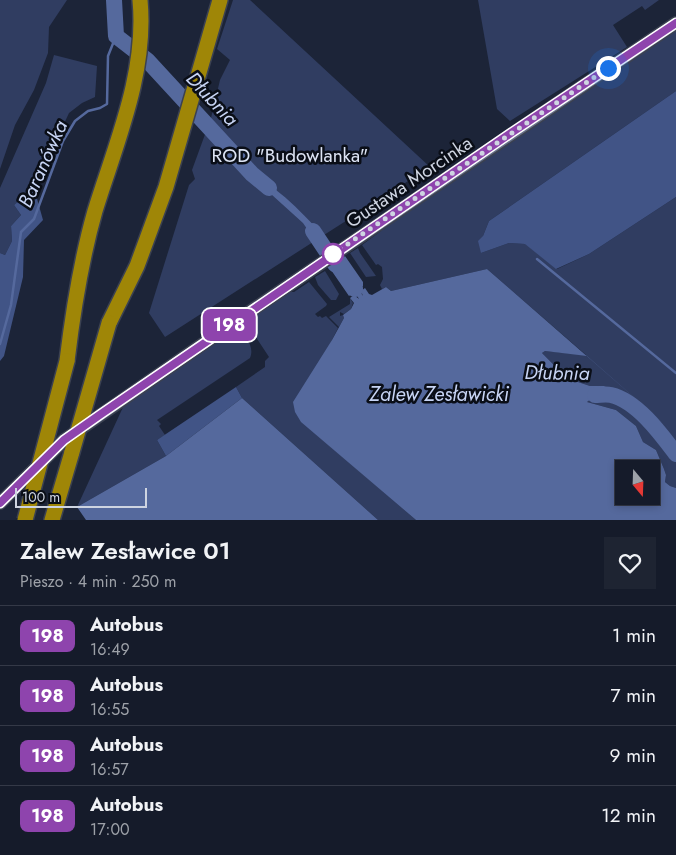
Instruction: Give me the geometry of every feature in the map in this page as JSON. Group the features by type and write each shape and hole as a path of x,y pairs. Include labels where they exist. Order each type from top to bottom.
{"highway":[{"path":"25,520 67,361 78,285 95,213 138,64 142,22 140,0"},
{"path":"52,520 109,323 137,266 166,187 220,0"}],"street":[{"name":"Gustawa Morcinka","path":"0,503 64,440 348,244 676,23"}],"green space":[{"path":"0,0 67,0 49,27 48,53 34,90 15,125 0,169"},
{"name":"ROD \"Budowlanka\"","path":"233,0 250,0 430,167 165,337 149,313 189,185 195,179 192,170 211,118 220,80 230,60 217,49"},
{"path":"478,0 659,0 645,10 642,6 613,25 627,47 510,121 497,109"},
{"path":"676,29 676,91 489,221 483,236 481,253 509,243 526,244 557,269 589,254 676,197 676,488 665,482 666,475 656,450 643,442 636,426 616,410 587,402 591,399 613,399 620,394 604,386 590,386 578,382 556,367 542,353 545,351 586,355 487,269 391,291 386,287 382,289 380,285 383,279 382,267 378,264 376,265 362,245 381,231 382,227"},
{"path":"54,55 97,66 95,97 82,103 69,113 34,188 14,205 21,215 11,226 12,241 5,255 0,253 0,188 46,83"},
{"path":"358,248 376,276 366,277 350,253"},
{"path":"325,271 339,294 336,300 331,300 318,285 315,277"},
{"path":"309,282 327,304 315,314 322,318 326,316 338,328 302,422 416,520 378,520 242,398 236,387 265,367 265,361 269,357 248,325 247,320 289,292 294,292"},
{"path":"350,298 353,303 351,309 344,314 340,312 340,316 343,315 344,318 339,327 329,317 350,304"},
{"path":"236,328 239,328 249,342 250,358 157,420 161,424 159,426 165,435 157,440 166,456 77,507 124,405"}],"shaded area":[{"path":"676,91 676,197 589,254 556,269 525,244 509,243 481,253 478,241 483,236 489,221"},
{"path":"34,188 43,220 24,240 23,277 4,356 0,361 0,253 5,255 12,241 11,226 21,215 14,205"},
{"path":"236,387 242,398 166,456 157,440"}],"water":[{"path":"252,174 274,188 304,215 331,244 322,250 318,241 314,239 303,223 261,185"},
{"path":"345,256 363,282 363,286 359,289 357,286 352,289 335,265 353,293 349,296 329,267"},
{"name":"Zalew Zesławicki","path":"487,269 587,356 545,351 542,353 556,367 578,382 590,386 604,386 620,394 613,399 591,399 587,402 616,410 636,426 643,442 656,450 660,460 666,475 665,482 676,488 676,520 416,520 301,422 295,412 293,402 332,340 344,318 343,315 351,309 354,303 350,298 354,295 359,299 355,292 359,290 363,296 361,291 365,288 372,295 386,287 391,291"},
{"path":"242,398 378,520 86,520 77,507 166,456"}],"waterway":[{"name":"Dłubnia","path":"114,0 116,36 147,60 252,174 269,188"},
{"name":"Baranówka","path":"0,344 11,305 21,232 34,219 63,141 75,121 88,111 107,104 108,56 116,36"},
{"name":"Dłubnia","path":"313,231 335,264 338,263 355,289"},
{"path":"537,259 676,373"},
{"name":"Dłubnia","path":"595,395 611,395 621,398 630,404 648,419 676,454"}],"bus line":[{"name":"198","path":"0,503 64,440 511,133 676,23"}],"route":[{"path":"333,254 608,68"}]}
